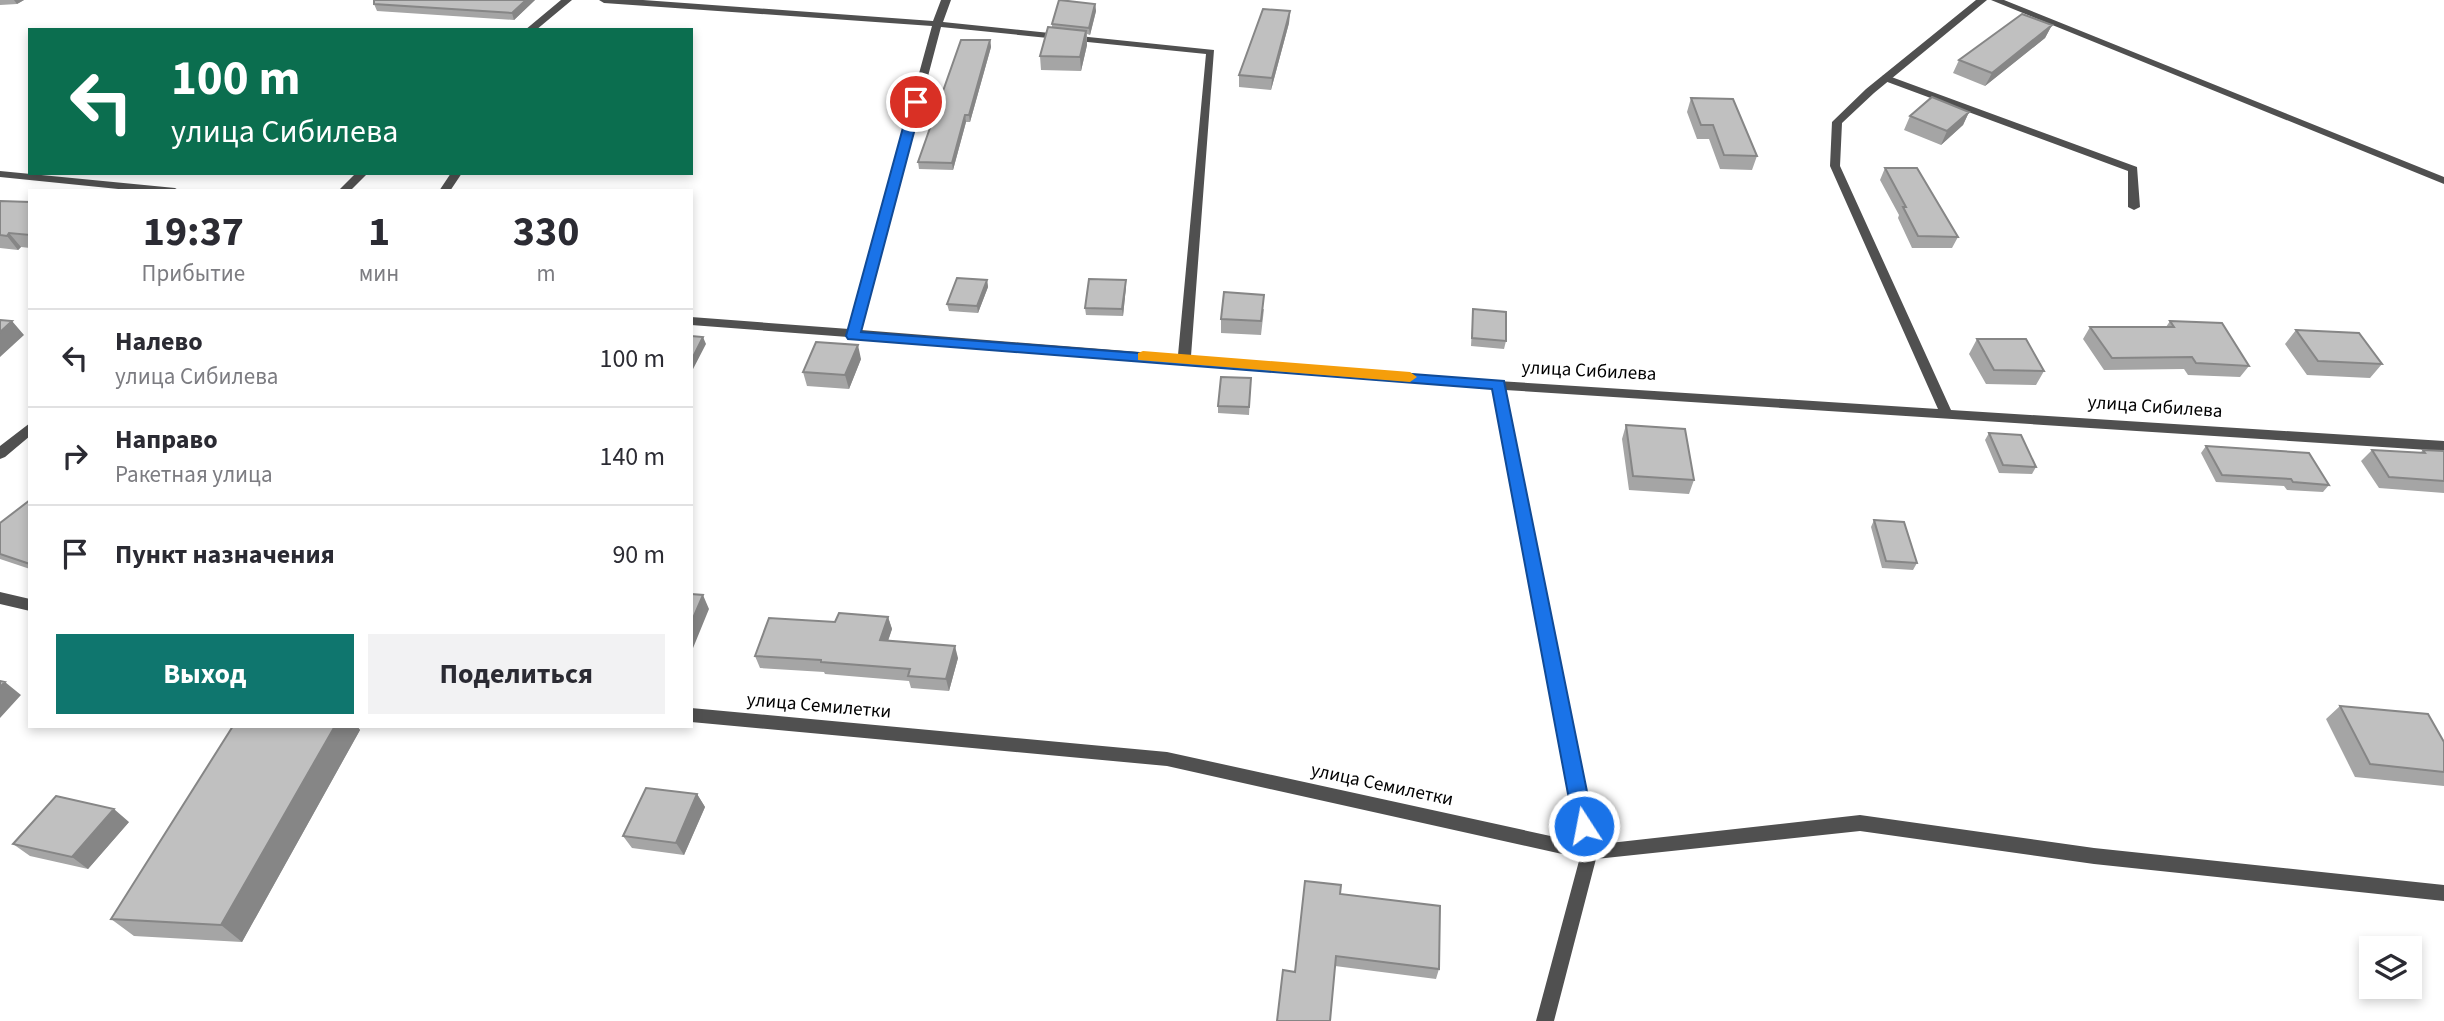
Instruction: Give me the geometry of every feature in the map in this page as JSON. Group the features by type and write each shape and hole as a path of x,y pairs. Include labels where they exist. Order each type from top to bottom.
{"street":[{"path":"532,28 567,0"},
{"path":"604,0 937,24 1210,52 1184,359"},
{"path":"853,336 937,24 946,0"},
{"path":"1946,412 1835,166 1837,122 1886,78 1982,0"},
{"path":"1996,0 2444,181"},
{"path":"1886,78 2133,169 2134,206"},
{"path":"0,174 154,189"},
{"path":"345,189 361,175"},
{"path":"445,189 455,175"},
{"name":"улица Сибилева","path":"693,321 853,336 1498,384 2444,446"},
{"path":"1498,384 1589,852 1545,1021"},
{"path":"0,454 28,430"},
{"path":"0,598 28,605"},
{"name":"улица Семилетки","path":"693,715 1167,759 1589,852 1860,823 2094,856 2444,893"}],"building":[{"path":"374,0 526,0 512,13 374,4"},
{"path":"1059,0 1095,4 1089,28 1052,24"},
{"path":"1263,9 1290,11 1272,78 1239,75"},
{"path":"2022,14 2052,25 1992,73 1959,60"},
{"path":"1048,27 1086,31 1080,57 1040,56"},
{"path":"961,40 990,40 969,115 965,115 952,163 918,162"},
{"path":"1932,97 1969,112 1947,131 1910,116"},
{"path":"1691,98 1733,99 1757,156 1724,155 1713,125 1701,125"},
{"path":"1885,168 1917,168 1958,237 1918,236"},
{"path":"0,201 28,202 28,235 0,235"},
{"path":"957,278 987,280 977,306 947,304"},
{"path":"1089,279 1126,280 1122,309 1085,308"},
{"path":"1224,292 1264,295 1261,321 1221,319"},
{"path":"1473,309 1506,312 1506,341 1472,338"},
{"path":"0,320 12,321 0,332"},
{"path":"2170,321 2222,323 2249,366 2196,363 2192,357 2112,358 2090,327 2174,327"},
{"path":"2296,330 2359,333 2382,364 2318,361"},
{"path":"693,336 703,337 693,357"},
{"path":"1977,339 2026,339 2044,371 1994,370"},
{"path":"816,342 858,345 845,375 803,372"},
{"path":"1221,377 1251,378 1249,407 1218,406"},
{"path":"1626,425 1685,429 1694,480 1633,476"},
{"path":"1989,433 2021,435 2036,467 2003,465"},
{"path":"2206,446 2309,453 2329,485 2293,482 2291,479 2222,475"},
{"path":"2372,450 2425,453 2423,450 2444,451 2444,481 2389,477"},
{"path":"28,502 28,563 0,554 0,523"},
{"path":"1874,520 1904,522 1917,563 1886,561"},
{"path":"693,594 703,595 693,618"},
{"path":"839,613 888,617 880,640 955,646 946,679 908,676 910,669 755,656 769,618 835,622"},
{"path":"2340,706 2428,714 2444,742 2444,772 2370,764"},
{"path":"232,728 334,728 221,925 111,919"},
{"path":"646,788 697,794 676,843 623,836"},
{"path":"56,796 114,809 72,857 13,844"},
{"path":"1305,881 1341,885 1340,894 1440,906 1439,969 1336,956 1330,1021 1277,1021 1283,970 1295,972"}],"slow traffic":[{"path":"1143,356 1410,377"}],"route":[{"path":"916,102 853,336 1498,384 1584,826"}]}
